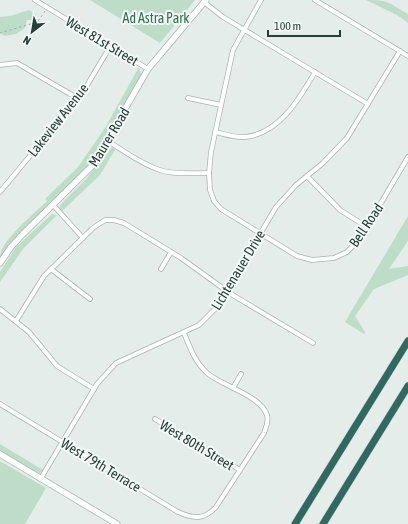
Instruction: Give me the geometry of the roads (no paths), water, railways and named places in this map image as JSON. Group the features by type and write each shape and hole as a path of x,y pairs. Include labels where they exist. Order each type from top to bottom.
{"highway":[{"path":"295,524 408,341"},
{"path":"323,524 408,386"}],"street":[{"name":"West 81st Street","path":"35,0 148,69"},
{"name":"Bell Road","path":"261,0 233,50 215,132 209,173 210,190 217,205 225,213 297,256 312,260 325,260 347,252 358,242 408,157"},
{"path":"315,0 408,56"},
{"path":"205,1 218,14 368,104"},
{"name":"Maurer Road","path":"0,263 14,243 87,172 108,141 148,69 205,1"},
{"name":"Lakeview Avenue","path":"0,192 77,98 110,45"},
{"name":"Lichtenauer Drive","path":"41,478 94,389 105,374 116,363 184,333 199,325 210,316 276,207 296,184 334,153 356,124 400,51"},
{"path":"0,65 17,64 77,98"},
{"path":"215,132 245,137 259,133 268,128 292,108 315,72"},
{"path":"188,98 221,105"},
{"path":"108,141 159,170 177,173 209,173"},
{"path":"307,176 340,210 367,227"},
{"path":"52,206 83,238"},
{"path":"16,321 36,288 51,269 93,228 105,220 114,220 124,223 171,252 226,291 312,343"},
{"path":"161,269 171,252"},
{"path":"51,269 90,299"},
{"path":"0,309 16,321 38,343 57,366 94,389"},
{"path":"184,333 196,360 202,368 209,374 256,401 263,408 267,416 268,423 264,433 240,470"},
{"path":"232,388 241,374"},
{"name":"West 79th Terrace","path":"0,404 178,512 190,517 200,518 210,514 240,470"},
{"name":"West 80th Street","path":"155,419 240,470"},
{"path":"0,454 117,524"}],"park label":[{"name":"Ad Astra Park","path":"156,18"}]}
